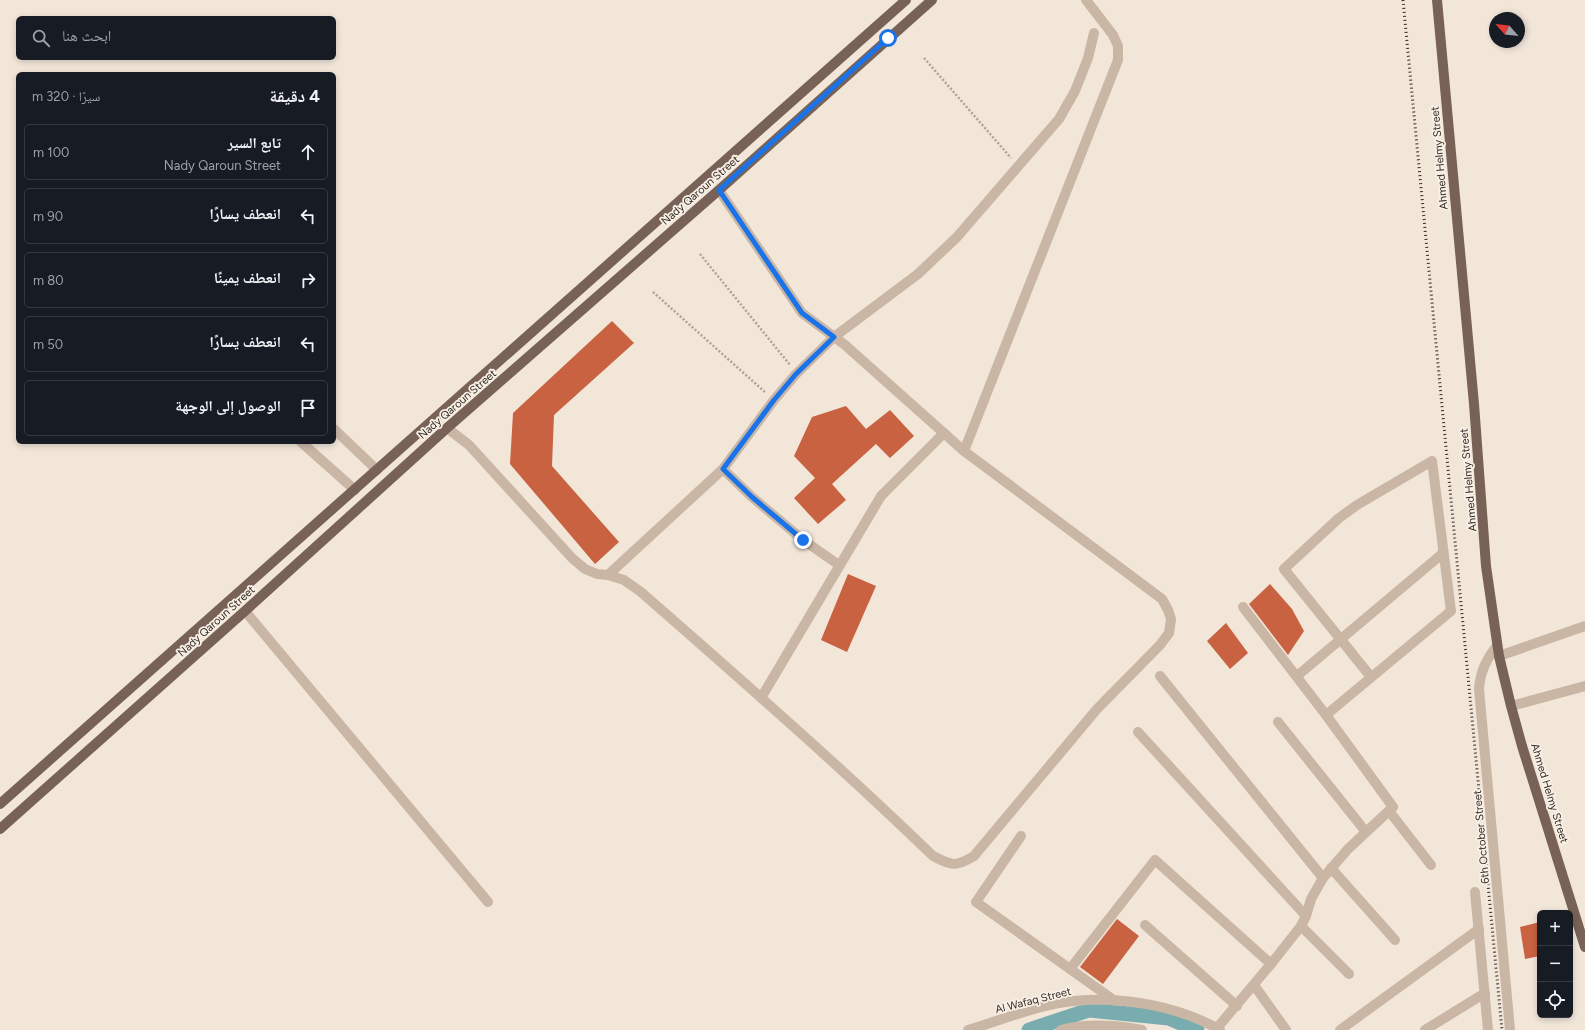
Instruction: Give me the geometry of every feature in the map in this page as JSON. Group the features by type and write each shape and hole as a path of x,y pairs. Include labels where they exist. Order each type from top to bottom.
{"main road":[{"name":"Nady Qaroun Street","path":"0,804 438,417 906,0"},
{"name":"Nady Qaroun Street","path":"0,829 245,611 447,428 719,190 932,0"},
{"name":"Ahmed Helmy Street","path":"1437,0 1474,404 1486,566 1498,651 1510,706 1585,947"},
{"path":"877,26 888,38"},
{"path":"438,417 447,428"}],"street":[{"path":"964,451 1118,60 1118,46 1113,35 1086,0"},
{"path":"608,574 723,469 774,400 796,374 834,337 924,269 957,237 1059,119 1075,91 1088,58 1094,33"},
{"path":"447,428 469,445 572,558 585,569 597,574 608,574 624,580 642,592 865,791 933,856 946,863 960,864 974,856 1097,709 1160,645 1169,633 1171,619 1168,610 1162,600 964,451 845,345 802,313 719,190"},
{"path":"336,431 377,470"},
{"path":"761,698 880,496 944,433"},
{"path":"303,444 355,490"},
{"path":"1326,715 1451,611 1442,554 1432,460 1357,505 1339,518 1284,569 1371,677"},
{"path":"723,469 752,497 803,540 839,565"},
{"path":"1297,676 1442,554"},
{"path":"1218,1029 1272,964 1300,926 1306,916 1310,899 1323,878 1366,832 1393,807 1297,676 1243,607"},
{"path":"245,611 488,902"},
{"path":"1498,651 1585,626"},
{"name":"6th October Street","path":"1498,651 1484,666 1481,673 1479,689 1510,1030"},
{"path":"1160,676 1323,878"},
{"path":"1510,706 1585,686"},
{"path":"1278,722 1366,832"},
{"path":"1138,732 1306,916"},
{"path":"1389,810 1431,866"},
{"path":"1021,836 976,902 1115,1001"},
{"path":"1070,969 1155,860 1272,964"},
{"path":"1331,868 1395,940"},
{"name":"6th October Street","path":"1476,892 1488,1030"},
{"path":"1145,925 1237,1006"},
{"path":"1300,926 1349,974"},
{"path":"1340,1030 1479,929"},
{"path":"1254,985 1286,1030"},
{"path":"1425,1030 1485,993"},
{"name":"Al Wafaq Street","path":"968,1030 1035,1010 1073,1001 1097,999 1150,1004 1172,1010 1218,1029"},
{"path":"1061,1030 1098,1026 1142,1030"}],"path":[{"path":"924,58 1018,166"},
{"path":"700,254 796,374"},
{"path":"653,292 774,400"}],"building":[{"path":"612,321 634,343 554,415 552,466 619,542 595,564 510,464 513,413"},
{"path":"846,406 866,429 890,410 914,436 890,458 876,444 832,484 846,500 818,524 794,498 815,478 794,456 812,417"},
{"path":"848,574 876,586 847,652 821,640"},
{"path":"1270,584 1292,609 1304,631 1288,655 1249,604"},
{"path":"1226,623 1248,653 1230,669 1207,641"},
{"path":"1117,919 1139,936 1103,984 1080,967"},
{"path":"1537,923 1537,957 1525,959 1520,927"}],"waterway":[{"path":"1029,1030 1089,1010 1169,1018 1197,1030"}],"railway":[{"path":"1403,0 1502,1030"}],"route":[{"path":"803,540 752,497 723,469 774,400 796,374 834,337 802,313 719,190 888,38"}]}
